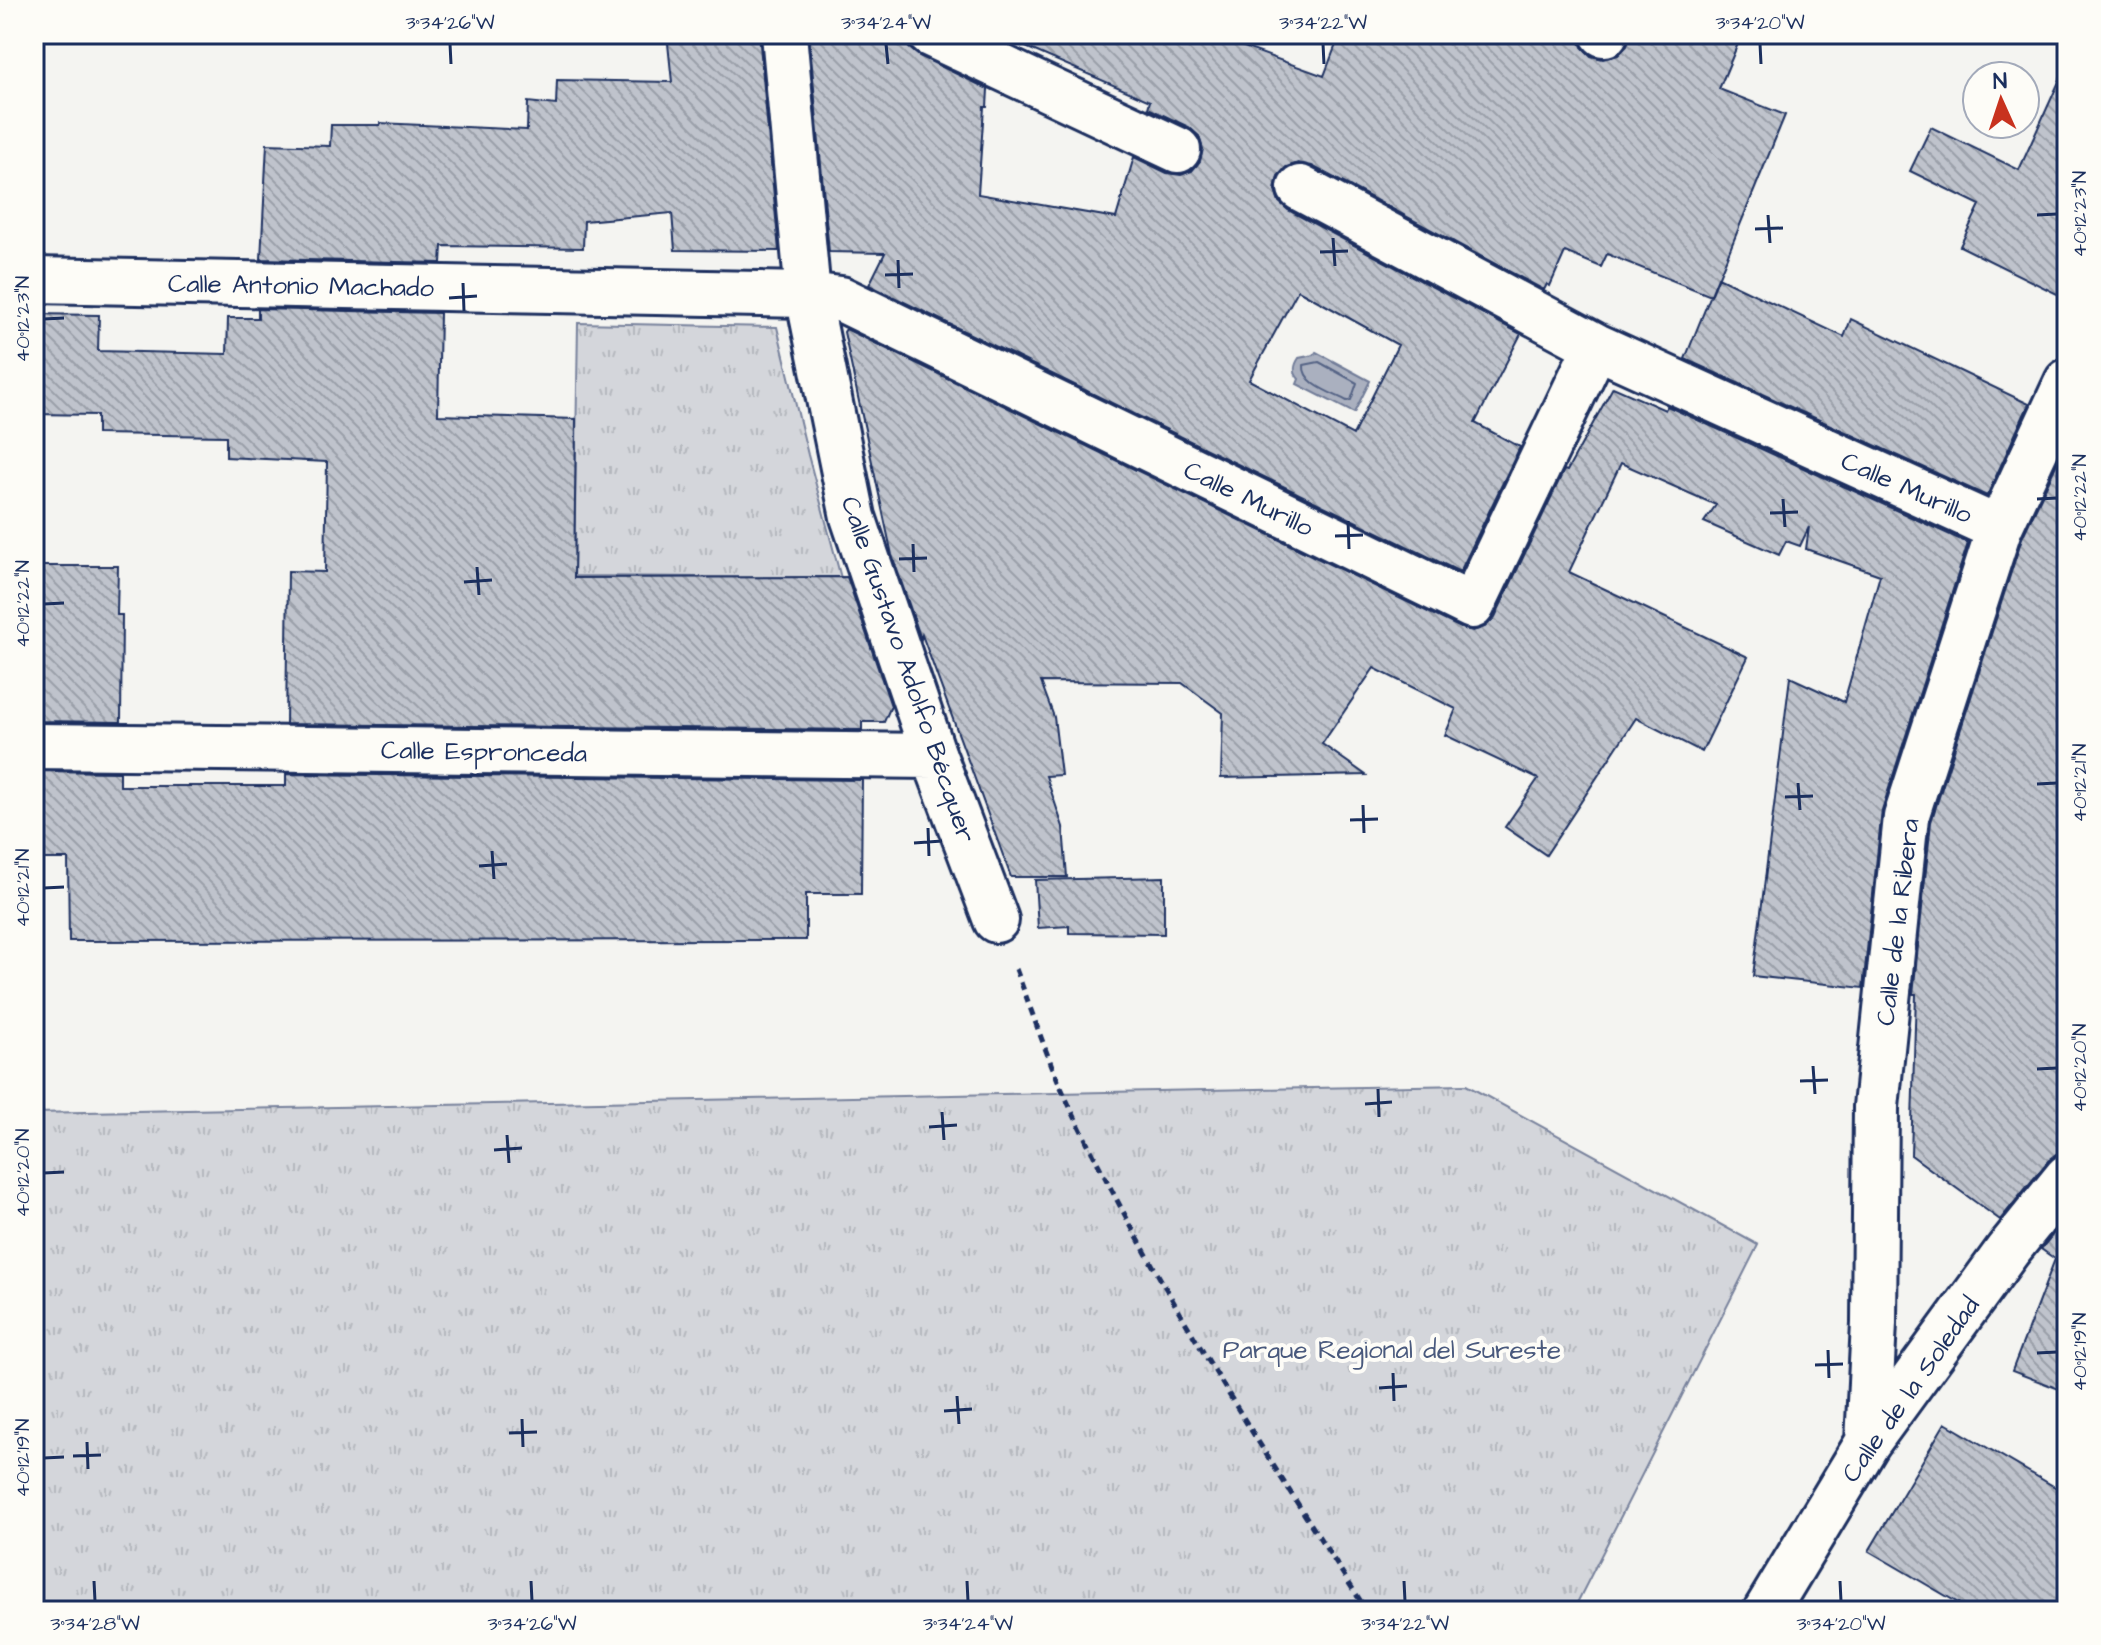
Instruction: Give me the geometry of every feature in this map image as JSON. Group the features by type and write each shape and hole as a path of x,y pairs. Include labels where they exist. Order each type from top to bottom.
{"street":[{"name":"Calle Gustavo Adolfo Bécquer","path":"784,34 808,295 853,517 934,756 996,920"},
{"path":"930,34 1178,150"},
{"name":"Calle Murillo","path":"1300,188 1596,346 1999,529"},
{"name":"Calle Antonio Machado","path":"34,280 808,295"},
{"name":"Calle Murillo","path":"808,295 841,299 1472,606 1596,346"},
{"name":"Calle de la Ribera","path":"1868,1442 1874,1323 1876,1107 1906,817 1999,529 2067,382"},
{"name":"Calle Espronceda","path":"34,746 934,756"},
{"name":"Calle de la Soledad","path":"1766,1611 1868,1442 2008,1250 2067,1177"},
{"path":"1874,1323 1891,1340 1909,1345 1942,1341"}],"path":[{"path":"996,920 1067,1102 1130,1227 1224,1390 1367,1611"}],"green space":[{"path":"578,323 777,327 841,578 574,576"},
{"name":"Parque Regional del Sureste","path":"1466,1085 1758,1245 1573,1611 34,1611 34,1113"}],"water":[{"path":"1316,352 1370,381 1354,413 1297,384 1297,361"}],"building":[{"path":"667,34 759,34 779,251 675,250 672,213 584,221 583,248 442,246 441,263 261,259 267,144 330,146 331,125 380,123 527,130 528,102 556,105 557,80 672,82"},
{"path":"809,34 905,34 909,48 919,56 988,89 978,194 1116,218 1134,157 1167,173 1181,175 1192,171 1200,161 1203,149 1199,136 1189,127 1148,108 1150,101 996,34 1228,34 1230,42 1324,76 1340,34 1578,34 1582,47 1591,56 1603,59 1618,55 1627,46 1630,34 1742,34 1719,89 1785,115 1711,296 1607,254 1601,267 1565,252 1550,286 1547,284 1544,290 1312,166 1298,163 1286,167 1278,176 1275,190 1279,202 1288,210 1521,334 1475,423 1520,447 1460,572 869,285 885,253 829,252","holes":["1298,290 1398,345 1353,435 1249,380"]},
{"path":"2067,64 2067,299 1960,246 1980,205 1910,171 1931,127 2019,170 2033,140 2041,140 2041,121"},
{"path":"1718,277 1844,337 1851,319 2029,404 1987,496 1685,359"},
{"path":"258,309 440,313 438,415 576,419 574,578 847,577 891,706 884,722 862,722 862,730 286,724 288,571 325,572 327,462 226,457 226,436 97,434 97,415 34,414 34,314 99,315 98,351 227,354 228,318 258,318"},
{"path":"846,329 1461,628 1473,631 1485,627 1495,617 1564,470 1567,471 1613,387 1665,410 1667,406 1968,543 1882,810 1863,988 1753,976 1790,677 1844,702 1880,575 1806,549 1809,527 1800,546 1786,541 1779,555 1704,522 1716,505 1621,463 1569,572 1748,657 1702,752 1636,718 1546,855 1505,827 1538,779 1445,735 1456,709 1374,668 1322,744 1366,775 1221,778 1223,713 1182,683 1041,682 1054,717 1061,775 1046,776 1063,827 1067,877 1011,877 892,555 844,332"},
{"path":"2067,442 2067,1153 2057,1154 2048,1161 2000,1220 1911,1155 1916,994 1913,994 1931,822 2022,538"},
{"path":"34,566 118,566 117,615 122,615 121,722 34,721"},
{"path":"34,771 120,772 120,786 286,786 286,774 862,780 861,894 806,894 806,940 69,941 68,859 34,859"},
{"path":"1164,877 1164,934 1069,933 1069,926 1038,928 1035,880"},
{"path":"2067,1217 2067,1392 2012,1371 2055,1259 2041,1249"},
{"path":"1945,1423 2067,1494 2067,1611 1972,1611 1869,1551"}]}
